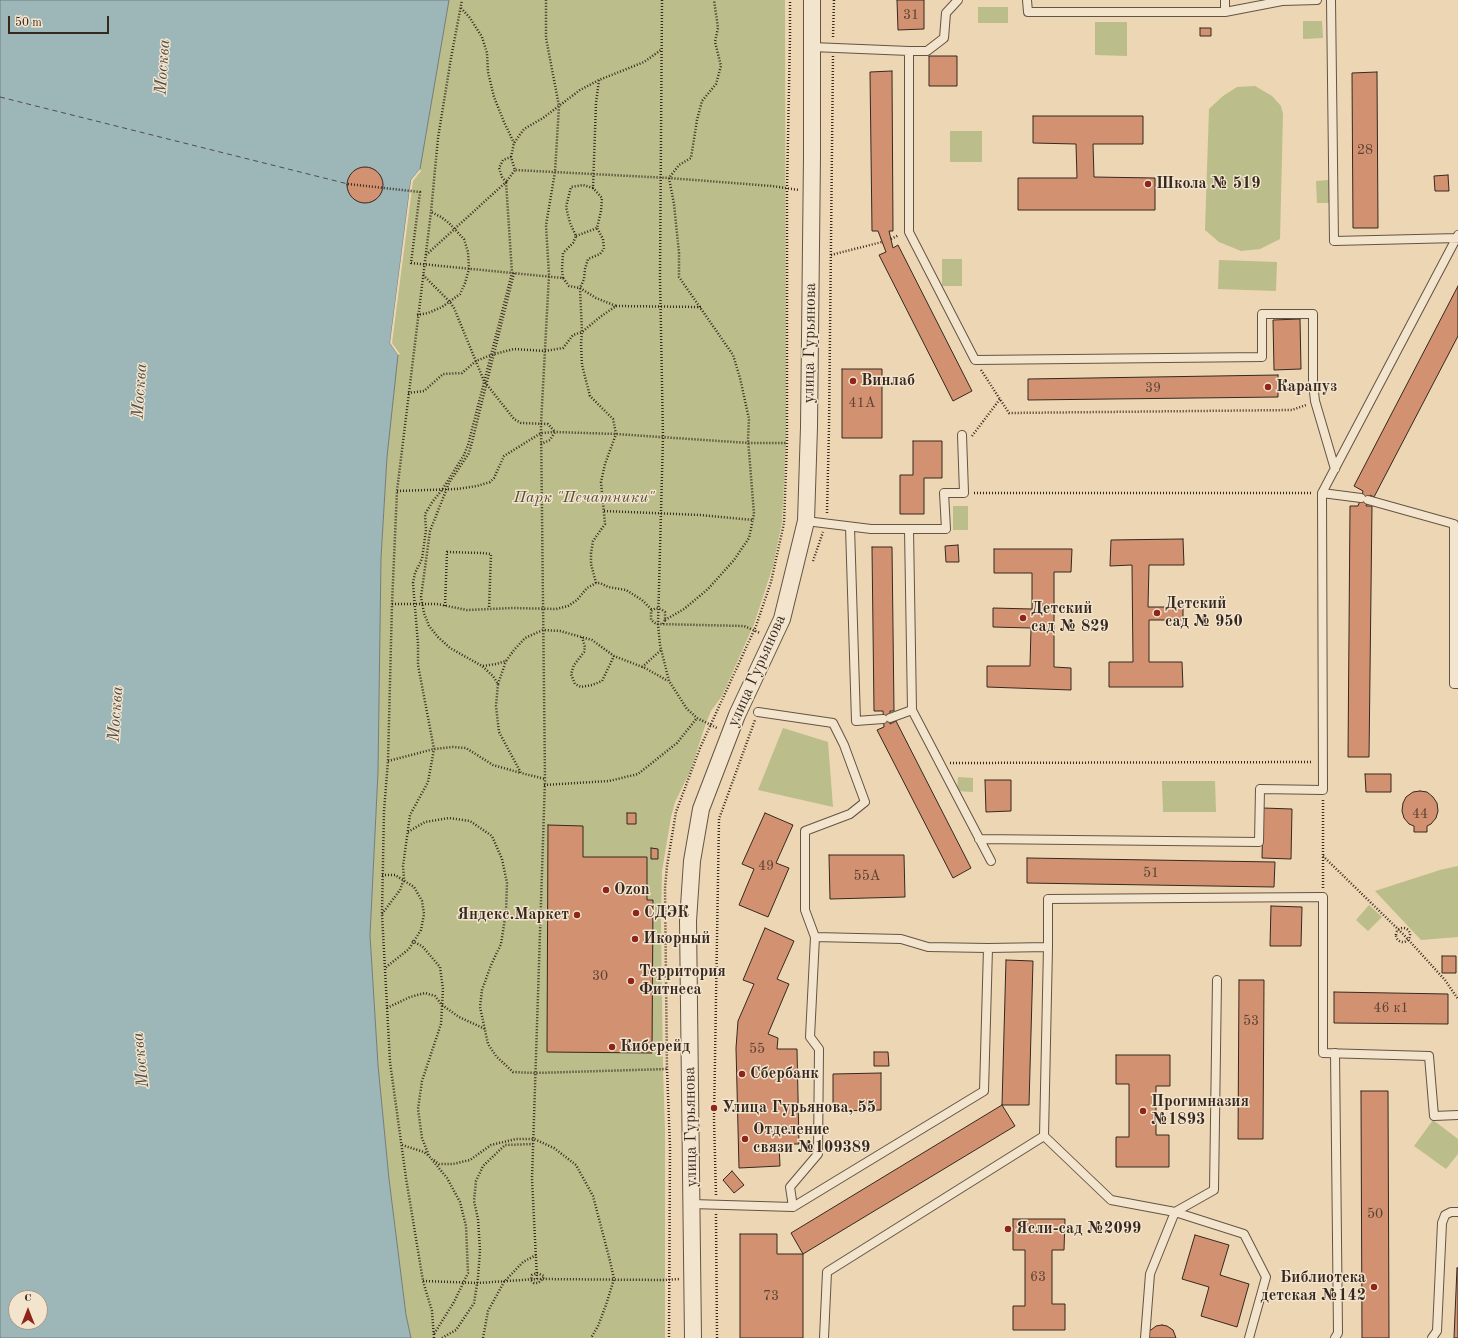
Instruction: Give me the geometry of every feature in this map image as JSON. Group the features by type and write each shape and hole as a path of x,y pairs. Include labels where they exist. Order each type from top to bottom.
{"street":[{"name":"улица Гурьянова","path":"693,1338 688,921 692,862 701,809 737,715 782,619 806,521 809,427 812,192 812,0"}],"lane":[{"path":"812,46 927,51 944,38 946,13 958,0"},
{"path":"1027,0 1028,12 1225,12 1282,1 1317,0"},
{"path":"1225,0 1225,12"},
{"path":"979,839 1259,842 1260,789 1323,790 1322,493 1458,237 1334,241 1332,0"},
{"path":"909,51 909,232 974,360 1262,357 1262,314 1312,314 1312,383 1315,401 1335,469"},
{"path":"806,521 871,529 946,529 944,493 964,493 962,436"},
{"path":"1322,493 1364,499 1454,524 1454,684 1458,684"},
{"path":"850,527 856,721 887,718 912,710"},
{"path":"909,529 912,710 991,861"},
{"path":"758,712 833,723 844,745 865,802 850,814 805,831 805,910 815,937 810,1037 819,1049 818,1154 790,1188 793,1207"},
{"path":"1249,1338 1266,1277 1244,1234 1175,1212 1111,1200 1044,1136 1048,899 1323,897 1323,1053 1429,1056 1434,1116 1458,1115"},
{"path":"815,937 901,939 928,947 1048,947"},
{"path":"692,1204 793,1207 984,1091 988,948"},
{"path":"1145,1338 1150,1274 1175,1212 1214,1190 1217,980"},
{"path":"1335,1054 1338,1333 1335,1338"},
{"path":"824,1338 827,1272 1044,1136"},
{"path":"1432,1338 1437,1331 1440,1236 1442,1223 1445,1215 1451,1212 1458,1212"}],"path":[{"path":"434,1336 432,1311 422,1281 390,1062 382,914 382,875 384,811 388,761 392,604 397,491 417,315 431,212 438,138 462,0"},
{"path":"537,1279 532,1179 545,779 540,444 548,275 546,225 555,172 558,106 546,38 546,0"},
{"path":"662,0 661,306 663,437 658,624 661,650 669,681 688,709 697,718 706,722"},
{"path":"665,620 684,609 708,589 734,560 749,538 754,514 749,443 749,420 740,378 733,355 679,277 678,239 669,178 679,165 691,158 697,120 702,101 716,84 721,66 715,42 718,28 714,0"},
{"path":"787,426 786,189 790,0"},
{"path":"461,8 470,18 482,37 487,53 488,72 494,97 514,143"},
{"path":"515,170 511,157 514,143 524,129 543,118 580,90 599,80 644,62 662,49"},
{"path":"593,188 596,103 599,80"},
{"path":"382,914 400,890 404,880 403,866 410,815 428,782 434,749 418,665 414,583 415,573 422,559 426,530 425,514 432,501 442,490 464,455 513,273 506,182 502,177 499,168 502,160 511,157"},
{"path":"515,170 669,178 812,192"},
{"path":"425,255 506,182 515,170"},
{"path":"348,184 420,192 411,264 548,275 563,278"},
{"path":"576,236 570,224 566,207 571,187 583,185 593,188 602,198 602,211 597,228 603,239 604,249 600,254 588,259 584,279 580,288 582,332 580,344 582,365 590,396 613,419 616,434 605,464 601,482 605,524 593,541 590,554 596,583"},
{"path":"417,315 428,313 450,302 460,294 469,269 468,252 464,239 441,217 431,212"},
{"path":"597,228 576,236 572,244 563,253 563,278 569,286 580,288 596,298 616,306 701,307"},
{"path":"831,255 882,242"},
{"path":"423,274 454,308 486,386 514,419 521,423 548,424 555,432"},
{"path":"408,393 424,391 444,374 462,373 476,361 492,355 514,349 545,351 563,348 573,335 582,332 616,306"},
{"path":"492,355 486,386 469,453 449,483 430,531 423,578 422,604 429,626 438,637 450,648 482,666 493,676 498,684"},
{"path":"974,360 1009,413 1292,410 1315,401"},
{"path":"962,448 1000,399"},
{"path":"397,491 447,490 477,486 490,482 494,478 504,456 541,432 616,434 749,443 787,443"},
{"path":"540,444 550,440 555,432"},
{"path":"964,493 1322,493"},
{"path":"604,511 700,515 753,520"},
{"path":"445,606 447,552 491,554 489,609"},
{"path":"392,604 437,604 468,610 556,609 568,606 578,600 587,588 596,583 600,583 626,590 642,600 652,610"},
{"path":"652,610 658,608 665,612 665,620 663,624"},
{"path":"652,610 650,611 651,620 658,624 744,626 773,638"},
{"path":"521,773 499,732 496,706 498,684 506,661 525,638 543,630 560,631 582,637 592,640 614,656 642,667 669,681"},
{"path":"582,637 585,647 584,652 574,665 571,674 575,684 581,687 592,685 602,680 614,656"},
{"path":"642,667 661,650"},
{"path":"482,666 506,661"},
{"path":"544,785 610,781 638,774 677,743 697,718"},
{"path":"388,761 434,749 453,747 466,748 493,765 545,779"},
{"path":"939,763 1323,762"},
{"path":"1323,790 1323,897"},
{"path":"408,832 425,822 449,818 470,822 492,836 502,859 507,883 506,912 501,944 491,965 482,990 480,1007 488,1044 496,1056 513,1072 535,1073 663,1069"},
{"path":"1323,856 1408,940 1445,980 1458,999"},
{"path":"382,875 395,875 414,887 422,901 424,914 421,930 412,941 409,949 385,968"},
{"path":"1403,928 1409,931 1411,936 1405,942 1398,940 1396,936 1398,930 1403,928"},
{"path":"412,941 422,946 440,967 443,989 441,1024 422,1081 418,1109 422,1138 429,1156 447,1178 460,1202 466,1226 468,1273 464,1283 434,1336"},
{"path":"387,1008 410,997 425,993 435,996 442,1005 460,1017 485,1030"},
{"path":"667,1069 670,1147 669,1338"},
{"path":"402,1145 424,1152 438,1164 453,1164 470,1160 491,1145 516,1139 534,1139 554,1148 576,1164 593,1196 614,1279 598,1326 591,1338"},
{"path":"442,1338 456,1330 474,1303 480,1244 478,1219 474,1201 476,1181 483,1166 505,1145 533,1144"},
{"path":"483,1338 488,1311 504,1282 524,1262 536,1255"},
{"path":"537,1273 544,1276 543,1279"},
{"path":"531,1280 532,1275 537,1273"},
{"path":"422,1281 477,1283 537,1279 664,1280 693,1278"},
{"path":"531,1280 534,1284 538,1284 543,1279"}],"green space":[{"name":"Парк \"Печатники\"","path":"449,0 785,0 786,443 782,522 773,566 754,624 722,696 711,711 690,772 675,802 662,871 661,921 665,1131 665,1338 411,1338 406,1315 389,1179 378,1065 370,935 378,772 381,558 387,457 390,343 411,180 420,169"},
{"path":"978,7 1008,7 1008,23 978,23"},
{"path":"1303,21 1322,21 1323,38 1303,39"},
{"path":"1095,22 1127,22 1127,56 1095,55"},
{"path":"1255,86 1272,96 1281,106 1283,114 1280,239 1260,249 1241,251 1219,242 1205,230 1209,109 1223,96 1237,87"},
{"path":"950,131 982,131 982,162 950,162"},
{"path":"1329,180 1329,203 1317,203 1316,181"},
{"path":"942,259 962,259 962,286 942,286"},
{"path":"1219,260 1277,262 1276,291 1218,289"},
{"path":"953,506 968,506 968,530 953,530"},
{"path":"783,728 828,742 833,807 758,790"},
{"path":"958,777 973,778 973,792 957,791"},
{"path":"1162,781 1215,781 1216,812 1163,812"},
{"path":"1458,866 1458,937 1421,940 1375,891 1440,870"},
{"path":"1369,905 1382,917 1368,931 1356,920"},
{"path":"1433,1120 1458,1139 1458,1154 1446,1169 1414,1146"}],"water":[{"name":"Москва","path":"0,0 449,0 420,169 411,180 390,343 398,355 387,457 381,558 378,772 370,935 378,1065 389,1179 406,1315 411,1338 0,1338"}],"pier":[{"path":"420,169 421,171 413,181 392,343 400,354 398,355 390,343 411,180"}],"building":[{"path":"897,0 924,0 924,29 898,30"},
{"path":"1200,28 1211,28 1211,36 1200,36"},
{"path":"929,56 957,56 957,86 929,86"},
{"path":"892,71 893,231 889,231 893,248 898,245 972,391 953,401 879,255 886,252 878,231 872,231 870,72"},
{"path":"1377,72 1378,228 1353,228 1352,73"},
{"path":"1033,116 1143,116 1143,144 1093,144 1094,177 1155,178 1155,210 1018,210 1018,178 1077,178 1076,144 1033,143"},
{"path":"365,167 375,170 380,175 383,185 380,195 375,200 365,203 355,200 350,195 347,185 350,175 355,170"},
{"path":"1448,175 1449,191 1435,191 1434,176"},
{"path":"1458,286 1458,336 1374,497 1370,495 1368,500 1361,498 1363,491 1354,486"},
{"path":"1300,319 1301,369 1274,370 1273,320"},
{"path":"842,369 882,369 882,438 842,438"},
{"path":"1278,375 1278,397 1028,400 1028,379"},
{"path":"913,441 942,441 942,478 924,478 924,514 900,514 900,475 913,475"},
{"path":"1361,498 1368,500 1366,506 1372,506 1369,757 1348,757 1350,506 1358,506"},
{"name":"Детский сад № 950","path":"1183,539 1184,565 1149,565 1148,607 1183,607 1183,620 1149,620 1149,662 1182,662 1183,687 1109,687 1109,662 1133,662 1132,565 1110,566 1111,540"},
{"path":"958,545 959,562 946,562 945,546"},
{"path":"872,547 892,547 894,711 890,711 890,724 896,721 971,868 953,878 877,730 884,727 883,711 874,711"},
{"name":"Детский сад № 829","path":"994,549 1072,549 1071,572 1054,572 1054,667 1071,668 1071,690 987,687 987,666 1030,666 1031,628 993,627 993,608 1032,609 1032,573 994,573"},
{"path":"1365,774 1391,774 1391,792 1366,792"},
{"path":"985,780 1011,780 1011,811 986,812"},
{"path":"1413,792 1427,792 1437,803 1438,811 1436,818 1427,826 1427,832 1414,832 1414,826 1409,824 1404,818 1402,811 1403,803 1406,797"},
{"path":"1263,808 1292,809 1291,859 1262,858"},
{"path":"627,813 636,813 636,824 627,824"},
{"path":"765,813 793,825 776,863 789,868 768,917 739,905 754,869 742,864"},
{"path":"548,825 583,826 583,857 647,857 647,900 653,900 652,1053 547,1052"},
{"path":"651,848 658,849 658,859 651,859"},
{"path":"829,855 904,855 905,897 830,899"},
{"path":"1027,858 1275,862 1274,887 1027,883"},
{"path":"1271,906 1302,907 1301,946 1270,946"},
{"path":"765,928 794,941 777,979 789,984 768,1034 778,1038 777,1049 797,1049 799,1144 779,1144 780,1166 739,1168 736,1048 738,1021 754,984 743,980"},
{"path":"1442,956 1456,956 1456,973 1442,973"},
{"path":"1006,960 1033,961 1029,1105 1002,1105"},
{"path":"1239,980 1264,980 1263,1139 1238,1139"},
{"path":"1334,992 1448,994 1448,1024 1334,1023"},
{"path":"874,1052 888,1052 889,1066 874,1066"},
{"name":"Прогимназия №1893","path":"1116,1055 1170,1055 1170,1086 1156,1086 1156,1135 1169,1135 1169,1167 1116,1167 1116,1137 1129,1137 1129,1084 1116,1084"},
{"path":"881,1073 881,1110 833,1111 833,1074"},
{"path":"1361,1091 1388,1091 1389,1338 1362,1338"},
{"path":"1002,1105 1015,1126 803,1254 791,1233"},
{"path":"732,1171 744,1185 734,1193 723,1180"},
{"path":"1013,1219 1065,1219 1064,1250 1052,1250 1052,1304 1065,1304 1065,1330 1013,1330 1013,1306 1025,1306 1025,1250 1013,1250"},
{"path":"740,1234 777,1234 777,1254 803,1254 803,1338 740,1338"},
{"path":"1195,1235 1229,1245 1220,1275 1249,1284 1237,1327 1201,1316 1209,1287 1182,1279"},
{"path":"1457,1268 1458,1338 1454,1338"},
{"path":"1162,1325 1173,1330 1176,1338 1147,1338 1147,1330 1151,1330 1156,1326"}],"ferry route":[{"path":"0,97 348,184"}],"place":[{"name":"Школа № 519","path":"1148,184"},
{"name":"Винлаб","path":"853,381"},
{"name":"Карапуз","path":"1268,387"},
{"name":"Детский сад № 950","path":"1157,613"},
{"name":"Детский сад № 829","path":"1023,618"},
{"name":"Ozon","path":"606,890"},
{"name":"СДЭК","path":"636,913"},
{"name":"Яндекс.Маркет","path":"577,915"},
{"name":"Икорный","path":"635,939"},
{"name":"Территория Фитнеса","path":"631,981"},
{"name":"Киберейд","path":"612,1047"},
{"name":"Сбербанк","path":"742,1074"},
{"name":"Улица Гурьянова, 55","path":"714,1108"},
{"name":"Прогимназия №1893","path":"1143,1111"},
{"name":"Отделение связи №109389","path":"745,1139"},
{"name":"Ясли-сад №2099","path":"1008,1229"},
{"name":"Библиотека детская №142","path":"1374,1287"}]}
